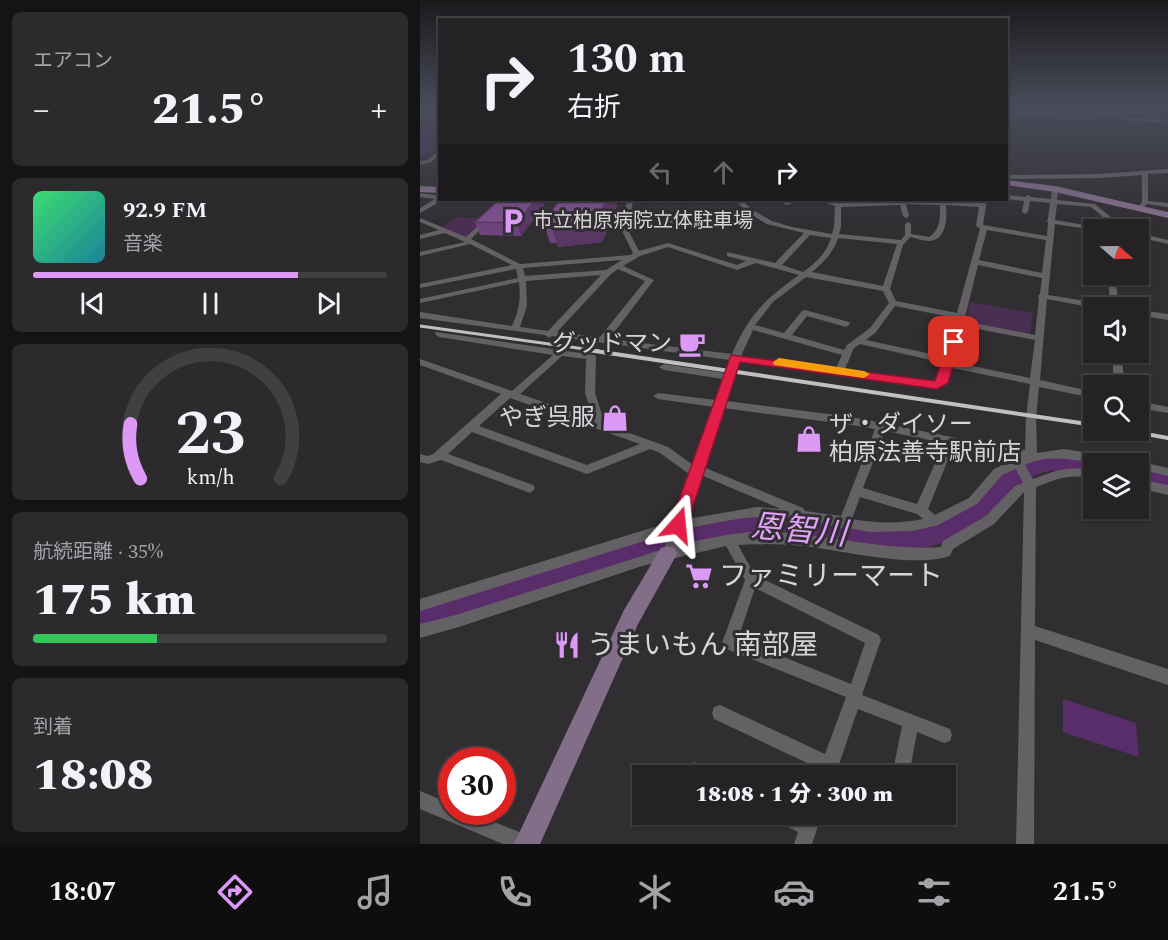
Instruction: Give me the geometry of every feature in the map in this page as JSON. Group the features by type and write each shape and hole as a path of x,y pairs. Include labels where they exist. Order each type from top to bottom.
{"street":[{"path":"420,163 429,161 438,154"},
{"path":"1008,177 1168,171"},
{"path":"1142,205 1144,173"},
{"path":"1008,182 1142,205 1168,205"},
{"path":"420,189 438,190"},
{"path":"1037,454 1034,382 1054,189"},
{"path":"420,195 438,199"},
{"path":"1008,197 1052,199 1093,205 1110,219"},
{"path":"1025,212 1028,197"},
{"path":"420,211 438,200"},
{"path":"630,201 625,231 634,255"},
{"path":"739,201 745,210 777,225 837,235 930,239 942,231 943,203"},
{"path":"825,201 838,205 983,202 979,226 1048,238"},
{"path":"893,303 886,289 905,238 907,220 902,202"},
{"path":"420,800 526,844 631,617 669,552 736,357 751,327 771,300 808,274 826,256 837,235 838,205"},
{"path":"1142,205 1168,215"},
{"path":"625,231 745,210"},
{"path":"420,254 469,241 492,216"},
{"path":"420,220 519,266 523,279 524,313 514,329"},
{"path":"1050,221 1083,226"},
{"path":"420,315 549,335 736,357 937,385 942,383 949,362 984,228"},
{"path":"420,237 445,231"},
{"path":"777,266 810,231"},
{"path":"1149,238 1168,242"},
{"path":"420,286 519,266 634,255 668,245 737,268 750,260"},
{"path":"730,254 808,274 886,289"},
{"path":"549,335 608,272 634,255"},
{"path":"976,262 1044,276"},
{"path":"602,341 650,280 617,266"},
{"path":"420,301 523,279 608,272"},
{"path":"1042,296 1083,303"},
{"path":"893,303 1038,338"},
{"path":"839,371 846,353 873,330 893,303"},
{"path":"786,337 805,313 846,324"},
{"path":"1149,314 1168,317"},
{"path":"751,327 846,353"},
{"path":"439,334 591,357 590,393 601,426"},
{"path":"859,341 1083,393"},
{"path":"420,458 428,460 439,455 560,353"},
{"path":"420,362 651,444 696,471 812,516 844,524 890,528 934,521 973,501 998,472 1016,460 1037,454 1083,454"},
{"path":"664,367 729,377"},
{"path":"658,396 720,402 881,427 950,441 1016,460 1030,484 1025,844"},
{"path":"1149,406 1168,410"},
{"path":"471,427 587,470 651,444"},
{"path":"844,524 881,427"},
{"path":"921,510 950,441"},
{"path":"439,455 529,488"},
{"path":"1149,468 1168,472"},
{"path":"420,631 669,552 729,540 783,537 878,553 907,552 918,556 945,552 948,545 990,520 1019,489 1074,471 1083,472"},
{"path":"1149,486 1168,490"},
{"path":"856,491 921,510 934,521"},
{"path":"420,605 678,528 757,512 812,516"},
{"path":"729,540 735,555 752,578 762,585 874,640 830,765"},
{"path":"752,578 729,643 944,735"},
{"path":"1029,631 1168,676"},
{"path":"720,713 819,765"},
{"path":"902,765 911,722"}],"shaded area":[{"path":"420,145 438,145 427,156 420,158"},
{"path":"456,217 485,219 465,238 442,227"},
{"path":"970,302 1033,313 1030,334 965,322"},
{"path":"1063,699 1136,723 1139,757 1063,732"}],"building":[{"path":"498,201 534,201 517,223 475,222"},
{"path":"558,201 606,201 600,212 602,212 598,222 552,228 555,224 544,224"}],"waterway":[{"name":"恩智川","path":"420,614 727,526 772,523 889,540 923,537 957,526 985,507 1003,484 1029,469 1051,462 1083,465"},
{"name":"恩智川","path":"1149,478 1168,482"}],"railway":[{"path":"420,326 599,351"},
{"path":"588,350 1083,423"},
{"path":"1149,435 1168,438"}],"slow traffic":[{"path":"779,362 864,374"}],"place":[{"name":"市立柏原病院立体駐車場","path":"513,221"},
{"name":"グッドマン","path":"692,344"},
{"name":"やぎ呉服","path":"615,418"},
{"name":"ザ・ダイソー 柏原法善寺駅前店","path":"809,439"},
{"name":"ファミリーマート","path":"699,576"},
{"name":"うまいもん 南部屋","path":"567,645"}],"route":[{"path":"678,525 736,357 937,385 942,383 954,342"}]}
